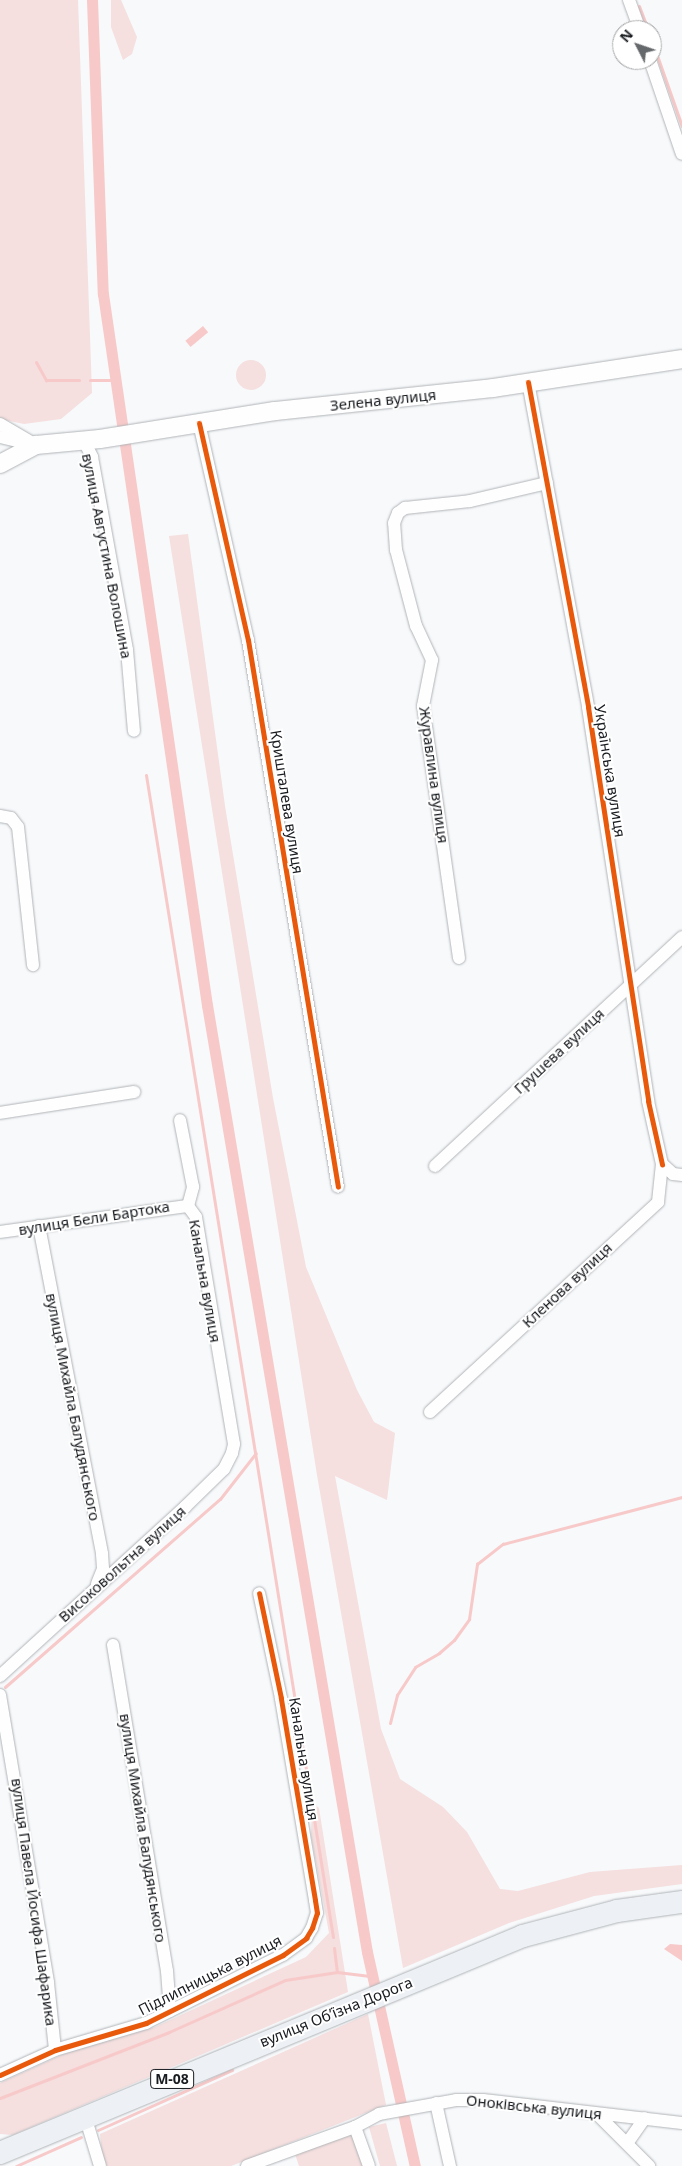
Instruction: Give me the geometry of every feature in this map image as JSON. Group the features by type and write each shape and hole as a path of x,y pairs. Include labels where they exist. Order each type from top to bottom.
{"highway":[{"name":"вулиця Обʼїзна Дорога","path":"0,2152 345,2007 523,1936 617,1911 682,1902"}],"street":[{"path":"629,0 636,20"},
{"path":"653,70 682,154"},
{"name":"Зелена вулиця","path":"92,440 275,411 528,382 682,359"},
{"name":"Українська вулиця","path":"528,382 588,707 648,1102 662,1164"},
{"name":"Кришталева вулиця","path":"199,423 248,640 338,1187"},
{"path":"0,424 36,445"},
{"path":"0,437 36,445"},
{"name":"вулиця Августина Волошина","path":"0,464 36,445 92,440 92,457 127,650 134,731"},
{"name":"Журавлина вулиця","path":"459,958 423,706 432,660 416,626 396,550 394,523 398,513 405,508 470,501 547,483"},
{"path":"0,816 11,818 18,827 33,965"},
{"name":"Грушева вулиця","path":"435,1166 682,936"},
{"path":"0,1113 134,1092"},
{"name":"Канальна вулиця","path":"180,1120 193,1187 188,1206 196,1217 234,1444"},
{"path":"662,1164 673,1174 682,1175"},
{"name":"Кленова вулиця","path":"430,1412 658,1202 662,1164"},
{"name":"вулиця Бели Бартока","path":"0,1232 188,1206"},
{"name":"вулиця Михайла Балудянського","path":"39,1226 102,1554 103,1569 96,1588"},
{"name":"Високовольтна вулиця","path":"0,1676 224,1469 234,1444"},
{"name":"Канальна вулиця","path":"259,1593 282,1698 315,1900 317,1913 312,1928"},
{"name":"вулиця Михайла Балудянського","path":"113,1645 167,1971 170,2011"},
{"name":"вулиця Павела Йосифа Шафарика","path":"0,1695 44,1964 55,2050"},
{"name":"Підлипницька вулиця","path":"0,2075 55,2050 146,2023 283,1955 306,1938 312,1928"},
{"name":"Оноківська вулиця","path":"247,2166 355,2127 379,2114 436,2103 482,2100 682,2123"},
{"path":"436,2103 450,2166"},
{"path":"597,2114 613,2132 628,2142 649,2166"},
{"path":"85,2116 100,2166"},
{"path":"628,2142 645,2118"},
{"path":"355,2127 369,2166"}],"shaded area":[{"path":"0,0 78,0 92,393 61,419 24,424 0,419"},
{"path":"111,0 121,0 137,37 132,54 123,60 111,27"},
{"path":"203,326 208,332 191,347 185,341"},
{"path":"251,360 262,364 266,375 262,386 251,390 240,386 236,375 240,364"},
{"path":"188,534 225,806 273,1098 306,1267 357,1390 374,1422 395,1433 387,1500 335,1476 381,1729 400,1779 443,1807 467,1832 500,1889 518,1891 590,1872 682,1865 682,1884 594,1896 509,1923 403,1968 317,1475 169,536"},
{"path":"312,1802 319,1808 348,1992 13,2135 0,2134 0,2083 68,2052 155,2027 306,1957 329,1933 311,1836"},
{"path":"670,1944 682,1945 682,1961 664,1949"},
{"path":"368,2014 386,2105 231,2166 107,2166 102,2156 100,2134"},
{"path":"386,2123 397,2166 380,2166 369,2127"},
{"path":"355,2127 369,2166 299,2166 293,2148"}],"waterway":[{"path":"92,0 103,294 207,1005 367,1952 415,2166"},
{"path":"639,6 644,20"},
{"path":"662,69 682,126"},
{"path":"36,362 46,380 79,380"},
{"path":"90,380 116,380"},
{"path":"146,775 333,1937"},
{"path":"5,1687 220,1499 256,1453"},
{"path":"390,1723 397,1695 415,1667 439,1653 454,1640 469,1619 477,1564 503,1544 682,1497"},
{"path":"334,1948 337,1972"},
{"path":"0,2098 169,2032 285,1980 337,1972 372,1976"},
{"path":"98,2130 232,2070"},
{"path":"16,2166 81,2137"}],"cycle path":[{"path":"528,382 588,707 648,1101 662,1164"},
{"path":"199,423 248,640 338,1187"},
{"path":"0,2075 55,2050 146,2023 283,1955 306,1938 312,1928 317,1913 315,1900 281,1698 259,1593"}]}
